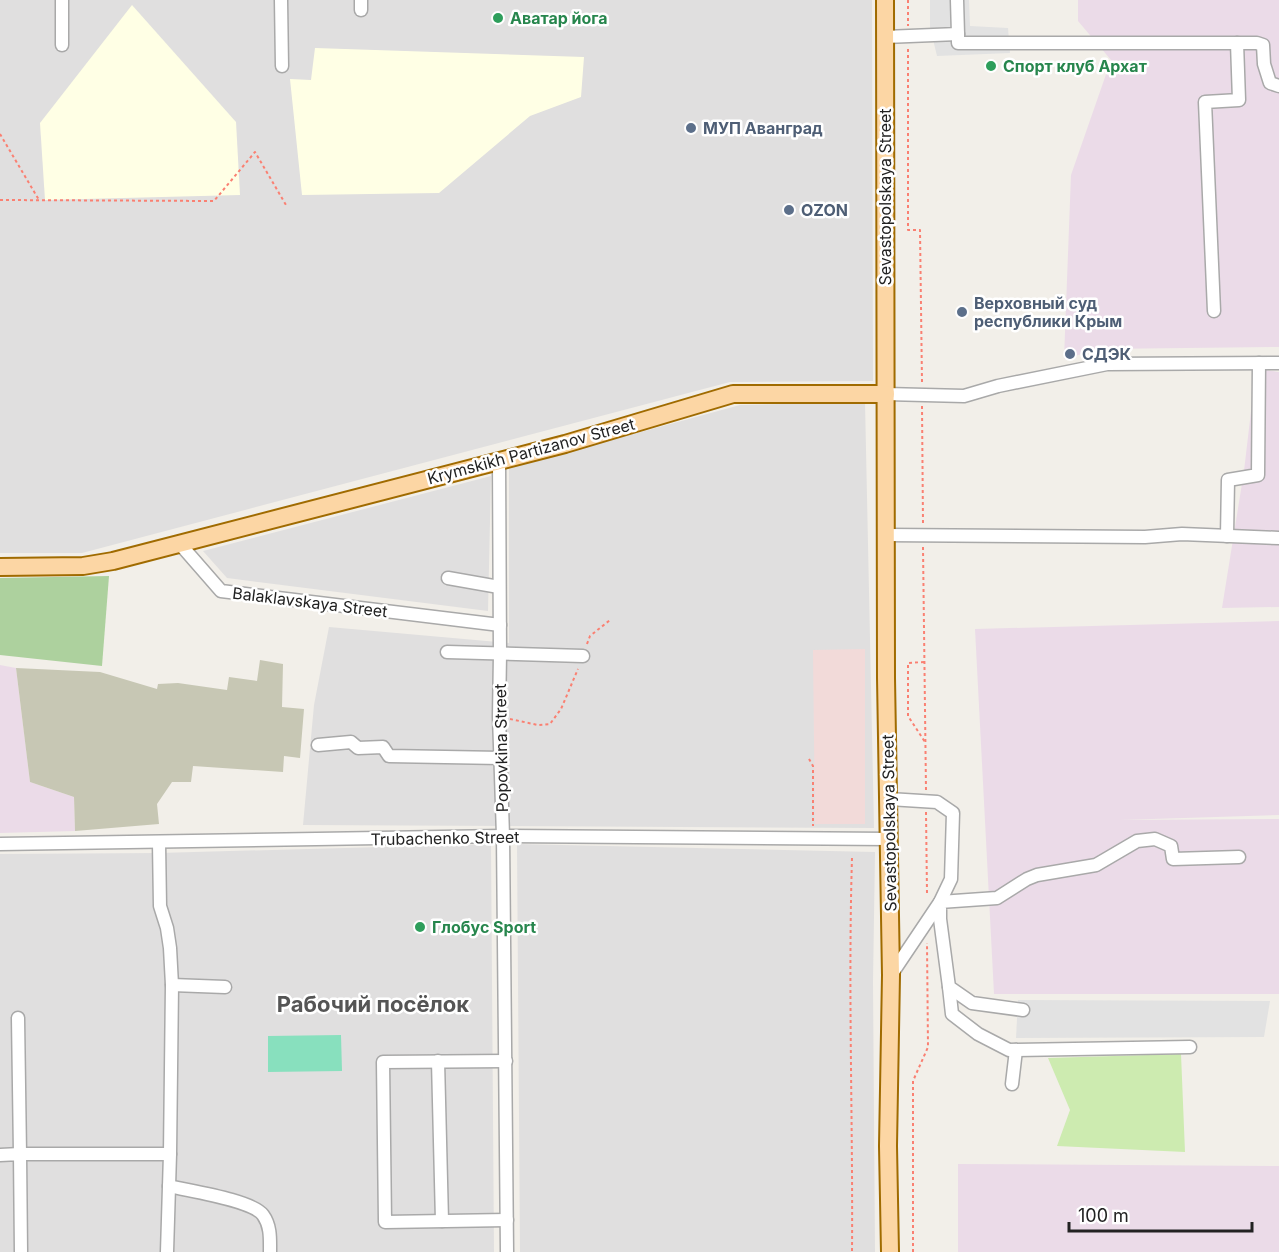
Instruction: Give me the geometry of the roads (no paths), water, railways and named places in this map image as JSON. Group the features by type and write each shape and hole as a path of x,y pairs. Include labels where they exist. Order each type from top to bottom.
{"main road":[{"name":"Sevastopolskaya Street","path":"885,0 886,692 891,975 888,1146 890,1252"},
{"name":"Krymskikh Partizanov Street","path":"180,544 499,461 733,394 886,394"},
{"path":"0,567 83,566 180,544"}],"street":[{"path":"62,0 62,45"},
{"path":"281,0 282,66"},
{"path":"957,0 958,43 1257,43 1263,45 1270,83 1279,86"},
{"path":"885,38 958,34"},
{"path":"1214,311 1205,102 1239,100 1237,44"},
{"path":"1227,536 1228,480 1258,475 1260,363"},
{"path":"886,394 964,396 998,386 1107,364 1279,363"},
{"name":"Popovkina Street","path":"499,461 501,654 499,716 503,836 507,1252"},
{"path":"886,535 1145,537 1182,534 1279,538"},
{"name":"Balaklavskaya Street","path":"180,544 220,591 500,626"},
{"path":"448,578 499,587"},
{"path":"447,652 583,656"},
{"path":"318,744 351,742 358,748 383,747 389,756 501,758"},
{"path":"889,799 937,801 953,813 951,879 940,902 891,975"},
{"name":"Trubachenko Street","path":"0,844 503,836 890,839"},
{"path":"940,902 997,898 1037,875 1096,865 1137,841 1155,839 1171,846 1173,859 1239,857"},
{"path":"159,843 160,906 170,948 171,985 167,1252"},
{"path":"940,902 940,919 952,1014 978,1034 1009,1050 1190,1047"},
{"path":"171,985 225,987"},
{"path":"949,987 972,1004 1023,1010"},
{"path":"18,1018 21,1252"},
{"path":"1012,1084 1016,1050"},
{"path":"438,1061 442,1221"},
{"path":"506,1061 383,1062 385,1222 507,1220"},
{"path":"0,1155 170,1154"},
{"path":"169,1186 241,1202 256,1208 262,1213 269,1228 270,1252"}],"place":[{"name":"Аватар йога","path":"498,18"},
{"name":"Спорт клуб Архат","path":"991,66"},
{"name":"МУП Аванград","path":"691,128"},
{"name":"OZON","path":"789,210"},
{"name":"Верховный суд республики Крым","path":"962,312"},
{"name":"СДЭК","path":"1070,354"},
{"name":"Глобус Sport","path":"420,927"}],"district":[{"name":"Рабочий посёлок","path":"373,1004"}]}
